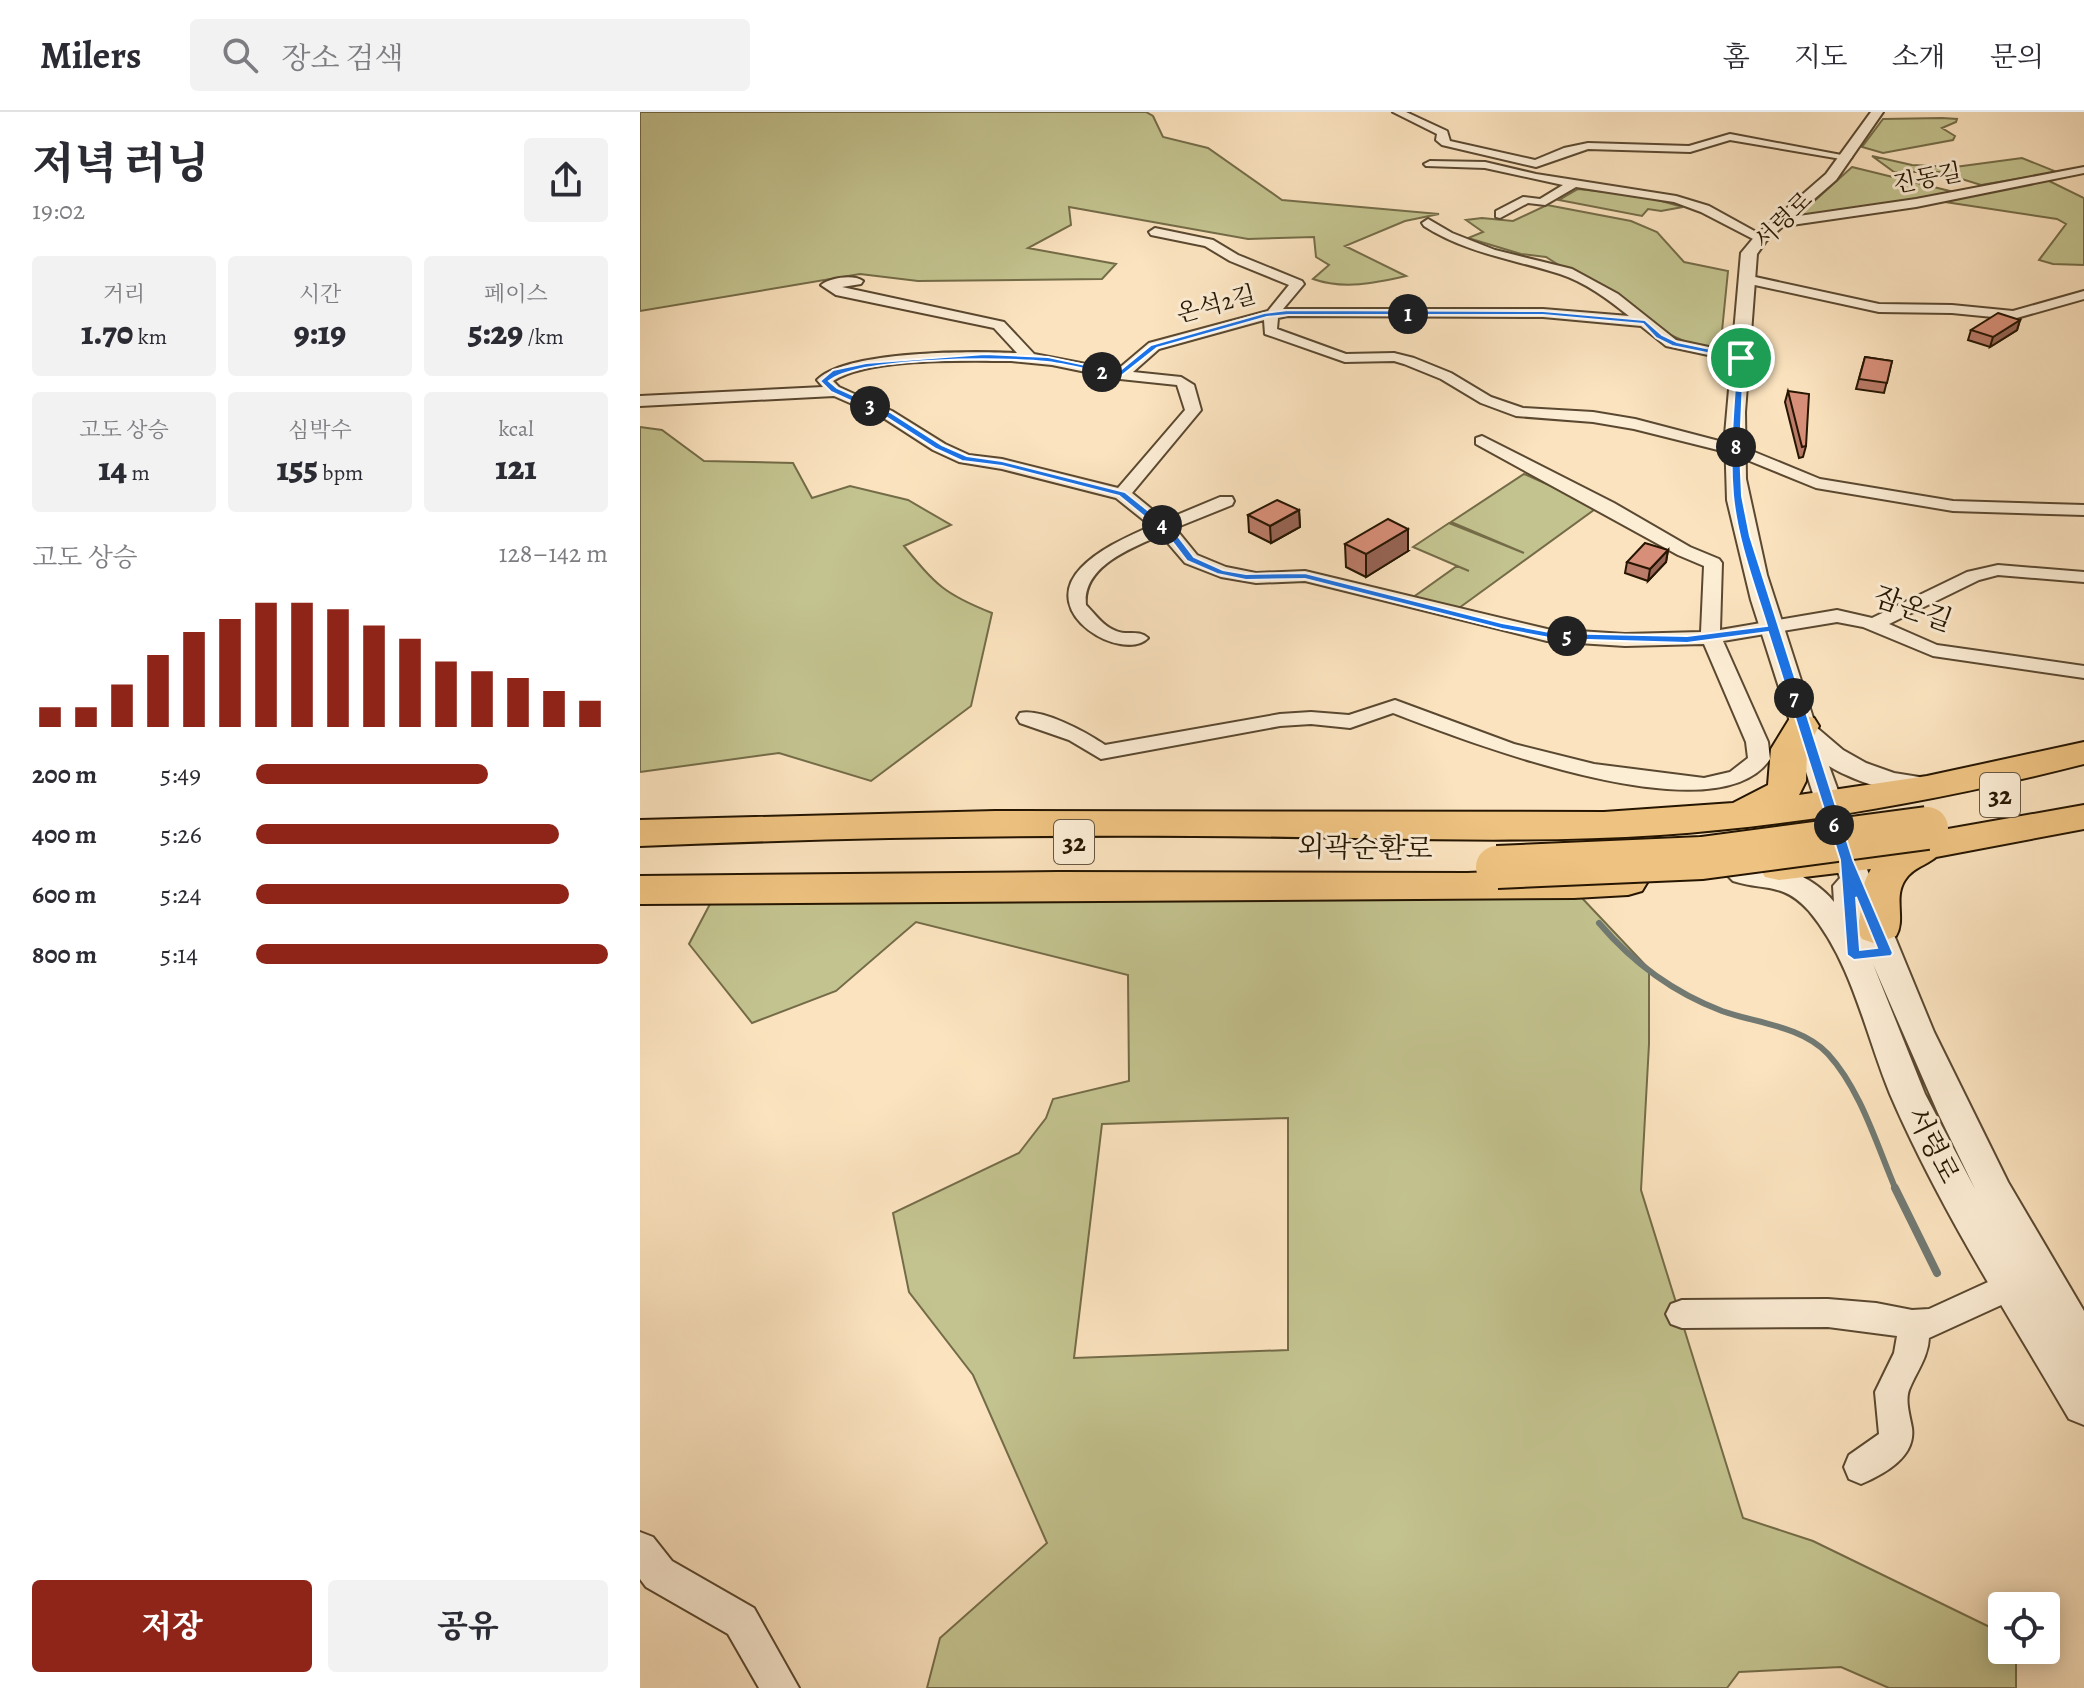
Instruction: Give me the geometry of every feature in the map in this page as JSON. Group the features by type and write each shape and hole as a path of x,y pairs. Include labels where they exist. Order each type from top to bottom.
{"highway":[{"path":"1740,813 1768,803 1782,793 1788,781 1789,749 1802,726"},
{"path":"640,890 1562,885 1738,871 1846,860 1926,818 2084,753"},
{"name":"외곽순환로","path":"1926,818 2084,776"},
{"name":"외곽순환로","path":"640,880 933,862 1702,858 1926,818 2084,797"},
{"path":"640,833 850,824 1020,822 1457,828 1656,822 1826,803 1926,818 2084,817"},
{"path":"1872,946 1882,926 1878,898 1884,877 1902,859 1926,818"},
{"name":"외곽순환로","path":"640,840 1011,840 1502,859"}],"street":[{"path":"1398,112 1443,133 1441,140 1446,143 1536,164 1568,150 1588,146 1690,149 1730,137 1847,157"},
{"name":"서령로","path":"1877,112 1831,177 1761,238 1749,253 1736,450 1738,496 1745,536 1772,629 1872,946 1908,1095 1964,1206 2084,1405"},
{"path":"1430,164 1485,165 1684,201 1761,238"},
{"name":"진동길","path":"1778,223 1916,203 2084,170"},
{"path":"1500,214 1527,199 1541,203 1574,183"},
{"path":"1428,223 1448,236 1491,253 1567,272 1613,297 1645,322"},
{"path":"1155,232 1209,243 1234,258 1297,284 1272,314 1270,331 1345,358 1394,357 1409,361 1446,376 1507,409 1635,424 1736,450 1816,483 1869,493 1953,506 2084,510"},
{"path":"1746,279 1879,308 1952,309 2013,315 2084,295"},
{"path":"856,281 828,285 841,292 999,325 1029,357"},
{"name":"온석2길","path":"1120,375 1154,346 1272,314 1543,313 1645,322 1659,336 1675,344 1741,358"},
{"path":"1122,494 1193,410 1187,385 1181,381 1120,375 1029,357 935,358 849,368 825,379 825,384 836,391 887,414 939,447 965,459 1002,464 1122,494 1165,528 1197,563 1236,576 1305,576 1502,626 1555,636 1659,640 1772,629"},
{"path":"640,401 836,391"},
{"path":"1027,718 1076,735 1101,752 1205,729 1310,718 1346,722 1381,708 1395,706 1435,724 1507,749 1575,767 1679,783 1717,784 1749,771 1759,755 1711,637 1709,619 1713,563 1684,551 1482,441"},
{"path":"1138,638 1118,640 1097,626 1075,604 1085,574 1099,562 1226,501"},
{"path":"1874,624 1973,576 1998,570 2084,577"},
{"name":"잠온길","path":"1772,629 1837,616 1874,624 1933,650 2084,672"},
{"path":"1802,726 1820,746 1850,766 1886,780 1920,783 1926,818"},
{"path":"1738,871 1780,877 1803,887 1872,946"},
{"name":"서령로","path":"1872,946 1992,1191 2030,1262 2084,1347"},
{"path":"1682,1314 1828,1313 1876,1317 1912,1325 1932,1323 2010,1286"},
{"path":"1861,1467 1889,1450 1896,1440 1897,1424 1891,1392 1912,1356 1912,1325"},
{"path":"640,1550 659,1574 741,1621 780,1688"}],"green space":[{"path":"640,112 1146,112 1153,116 1163,137 1208,148 1282,200 1439,214 1405,221 1345,246 1406,276 1371,283 1348,285 1313,279 1329,265 1316,257 1314,237 1248,239 1069,207 1071,225 1028,248 1116,264 1102,279 918,281 860,274 640,311"},
{"path":"1883,119 1957,119 1942,128 1955,136 1953,140 1883,153 1862,147"},
{"path":"1872,156 1912,165 1955,167 2022,158 2057,172 1981,185 1939,172 1894,172"},
{"path":"1852,167 1954,192 1807,217 1801,213"},
{"path":"2043,178 2084,198 2084,265 2053,264 2039,260 2066,224 2057,219 1945,202"},
{"path":"1578,189 1643,196 1683,207 1661,211 1648,209 1642,216 1559,200"},
{"path":"1547,205 1631,221 1657,232 1684,262 1728,271 1720,351 1686,342 1664,332 1546,257 1521,254 1468,238 1483,232 1466,220 1513,221"},
{"path":"640,427 662,430 704,461 793,463 812,498 850,486 908,500 951,525 904,546 942,587 992,613 971,706 871,781 779,753 640,772"},
{"path":"1524,474 1598,507 1459,608 1412,598 1457,566 1469,571 1413,547 1449,523 1524,553 1451,522"},
{"path":"945,890 1582,898 1649,969 1649,1044 1641,1190 1743,1518 1813,1541 1988,1626 1988,1664 2016,1664 2016,1688 1889,1688 1841,1667 1739,1672 1727,1688 927,1688 940,1638 1047,1543 973,1375 909,1292 893,1213 1019,1153 1046,1118 1053,1099 1129,1081 1128,975 916,922 836,991 752,1023 689,944 710,904","holes":["1288,1118 1288,1350 1074,1358 1102,1124"]}],"building":[{"path":"1998,313 2020,320 1993,337 1971,330"},
{"path":"1865,357 1892,361 1887,383 1859,379"},
{"path":"1788,391 1809,394 1806,446 1802,447"},
{"path":"1277,500 1299,510 1270,526 1248,515"},
{"path":"1388,519 1408,529 1366,554 1345,544"},
{"path":"1645,543 1668,550 1650,569 1627,562"}],"waterway":[{"path":"1599,923 1654,975 1686,995 1722,1011 1792,1031 1828,1054 1859,1101 1896,1190"},
{"path":"1895,1188 1937,1273"}],"route":[{"path":"1741,358 1675,344 1659,336 1645,322 1543,313 1288,312 1253,318 1214,332 1154,346 1142,353 1120,375 1029,357 935,358 849,368 827,376 824,381 834,390 887,414 939,447 965,459 1002,464 1122,494 1177,539 1191,559 1221,572 1246,577 1313,577 1338,586 1502,626 1555,636 1687,640 1772,629 1846,860 1854,955 1886,953 1846,860 1826,803 1772,629 1745,536 1738,496 1736,450 1741,358"}]}
